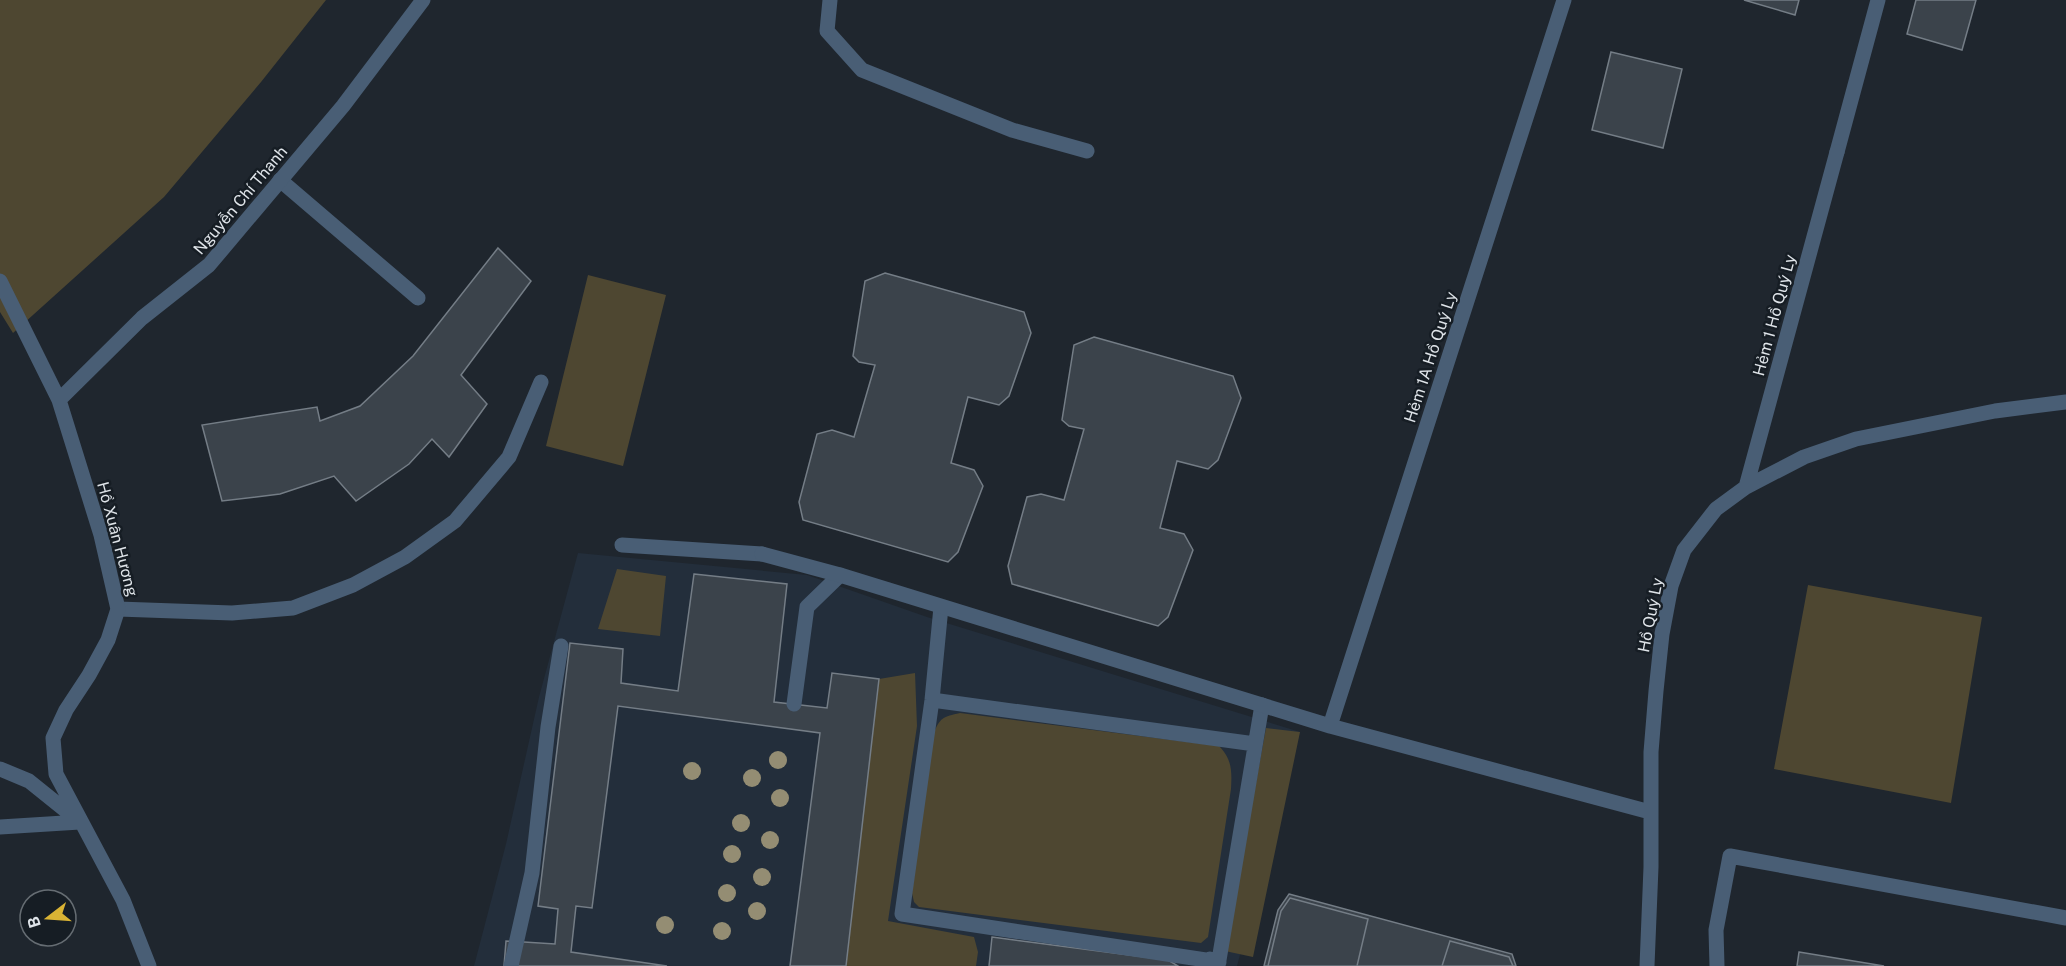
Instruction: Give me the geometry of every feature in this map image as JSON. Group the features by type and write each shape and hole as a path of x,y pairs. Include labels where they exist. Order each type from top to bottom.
{"street":[{"name":"Nguyễn Chí Thanh","path":"60,400 142,318 208,266 343,106 423,0"},
{"path":"830,0 827,31 862,70 1012,130 1086,151"},
{"name":"Hẻm 1A Hồ Quý Ly","path":"1330,726 1563,0"},
{"name":"Hẻm 1 Hồ Quý Ly","path":"1746,487 1878,0"},
{"path":"280,180 418,298"},
{"name":"Hồ Xuân Hương","path":"0,281 60,400 101,535 118,609 108,640 66,710 53,738 56,774 123,900 149,966"},
{"path":"118,609 232,613 293,608 353,585 405,558 455,521 509,457 540,382"},
{"name":"Hồ Quý Ly","path":"1647,966 1651,867 1651,752 1661,645 1671,586 1684,550 1716,509 1746,487 1804,457 1856,440 1995,411 2066,402"},
{"path":"622,545 762,554 840,575 1330,726 1650,812"},
{"path":"794,704 807,607 840,575"},
{"path":"941,607 932,700 902,914 1216,963 1262,705"},
{"path":"511,966 532,873 548,727 561,646"},
{"path":"932,700 1255,744"},
{"path":"0,769 28,781 80,822"},
{"path":"0,827 80,822"},
{"path":"1717,966 1716,930 1730,856 2066,918"}],"shaded area":[{"path":"0,0 326,0 261,82 164,197 13,333 0,312"},
{"path":"588,275 666,295 623,466 546,446"},
{"path":"578,553 807,575 927,617 1300,732 1237,966 474,966 506,844 539,697"},
{"path":"617,569 666,576 660,636 598,629"},
{"path":"1808,585 1982,617 1951,803 1774,769"},
{"path":"915,673 917,726 888,921 974,937 978,952 976,966 846,966 879,679"},
{"path":"960,713 1219,746 1230,766 1231,789 1208,937 1201,943 919,907 914,902 912,893 933,735 943,719"},
{"path":"1266,728 1300,732 1253,957 1225,951"}],"building":[{"path":"1744,0 1799,0 1795,15"},
{"path":"1916,0 1976,0 1962,50 1907,34"},
{"path":"1611,52 1682,69 1663,148 1592,130"},
{"path":"498,248 531,281 461,375 487,404 449,457 432,439 409,464 356,501 334,476 280,494 222,501 202,425 317,407 320,421 360,406 413,356"},
{"path":"885,273 1024,312 1031,333 1009,396 999,405 968,397 951,463 974,470 983,486 958,552 948,562 803,520 799,502 817,434 832,430 854,437 875,365 859,362 853,356 865,281"},
{"path":"1094,337 1233,376 1241,398 1218,460 1208,469 1177,461 1160,528 1184,534 1193,550 1168,617 1158,626 1012,584 1008,566 1027,497 1041,494 1064,500 1084,429 1069,426 1062,420 1074,345"},
{"path":"694,574 787,584 774,702 827,708 832,673 879,679 846,966 790,966 820,733 618,706 592,908 576,906 571,952 667,966 504,966 506,941 555,944 558,909 538,906 570,643 623,649 621,683 678,691"},
{"path":"1289,894 1512,954 1516,966 1264,966 1278,910"},
{"path":"1290,898 1368,919 1357,966 1268,966 1281,911"},
{"path":"992,937 1168,960 1178,966 989,966"},
{"path":"1450,941 1509,957 1513,966 1442,966"},
{"path":"1799,952 1884,966 1797,966"}]}
